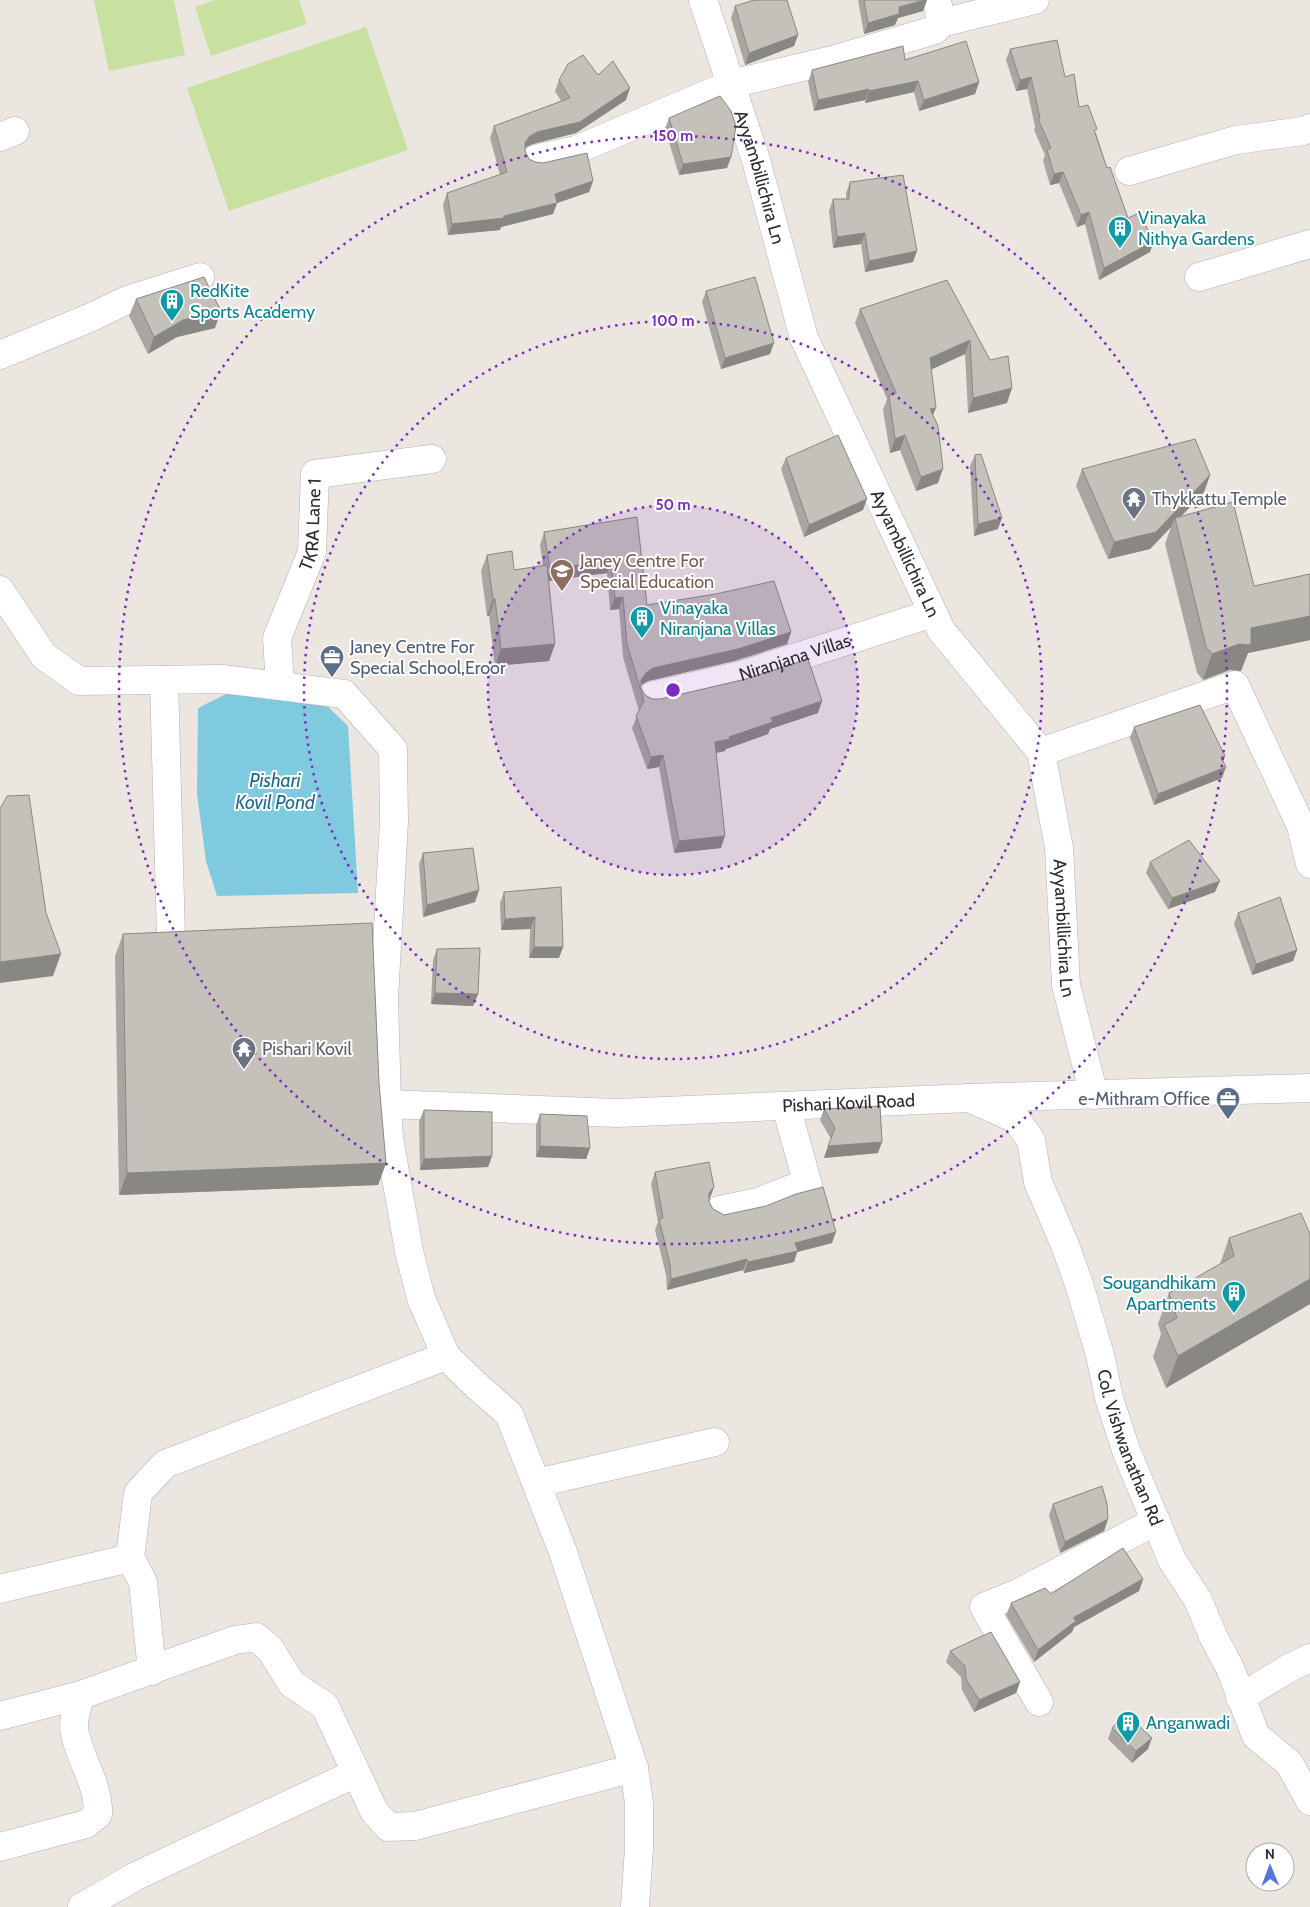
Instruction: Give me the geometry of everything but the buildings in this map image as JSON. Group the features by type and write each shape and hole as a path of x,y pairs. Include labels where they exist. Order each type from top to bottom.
{"street":[{"name":"Ayyambillichira Ln","path":"704,0 756,160 804,338 941,630 1041,752 1060,848 1066,986 1094,1094"},
{"path":"536,159 576,150 731,84 836,59 925,34 935,30 939,11 1035,0"},
{"path":"1129,171 1236,140 1303,131 1310,128"},
{"path":"1199,277 1310,244"},
{"path":"0,355 94,316 127,300 200,277"},
{"name":"TKRA Lane 1","path":"280,686 277,638 312,552 315,474 432,459"},
{"path":"0,590 44,656 79,681 222,679 344,694 393,750 394,822 384,998 387,1104 390,1138 409,1251 421,1298 446,1356 509,1414 563,1552 634,1768 639,1803 639,1848 635,1907"},
{"name":"Niranjana Villas","path":"652,696 738,676 933,612"},
{"path":"164,680 171,937"},
{"path":"1041,752 1235,684 1301,826 1310,864"},
{"name":"Pishari Kovil Road","path":"387,1104 617,1113 969,1098 1310,1088"},
{"name":"Col. Vishwanathan Rd","path":"969,1098 1016,1119 1030,1140 1038,1182 1065,1245 1079,1284 1100,1355 1109,1398 1124,1444 1172,1560 1198,1600 1213,1636 1230,1668 1256,1736 1289,1763 1310,1800"},
{"path":"720,1210 758,1202 796,1187 808,1185 786,1106"},
{"path":"152,1671 143,1582 130,1558 138,1493 165,1464 446,1356"},
{"path":"537,1483 715,1442"},
{"path":"1039,1702 984,1607 1018,1593 1156,1521"},
{"path":"0,1589 130,1558"},
{"path":"0,1716 81,1696 235,1640 256,1637 270,1649 292,1684 325,1706 374,1811 388,1827 415,1826 634,1768"},
{"path":"1240,1698 1289,1668 1310,1658"},
{"path":"0,1847 86,1824 98,1814 99,1799 74,1734 74,1717 81,1696"},
{"path":"82,1907 136,1876 356,1773"}],"green space":[{"path":"94,0 174,0 185,55 109,71"},
{"path":"215,0 299,0 307,24 211,56 195,7"},
{"path":"366,27 408,150 229,211 187,88"}],"water":[{"name":"Pishari Kovil Pond","path":"228,693 325,704 348,726 358,893 217,896 206,861 197,794 198,708"}],"place":[{"name":"Vinayaka Nithya Gardens","path":"1120,249"},
{"name":"RedKite Sports Academy","path":"172,322"},
{"name":"Thykkattu Temple","path":"1134,520"},
{"name":"Janey Centre For Special Education","path":"562,592"},
{"name":"Vinayaka Niranjana Villas","path":"642,639"},
{"name":"Janey Centre For Special School,Eroor","path":"332,678"},
{"name":"Pishari Kovil","path":"244,1070"},
{"name":"e-Mithram Office","path":"1228,1120"},
{"name":"Sougandhikam Apartments","path":"1234,1314"},
{"name":"Anganwadi","path":"1128,1744"}]}
